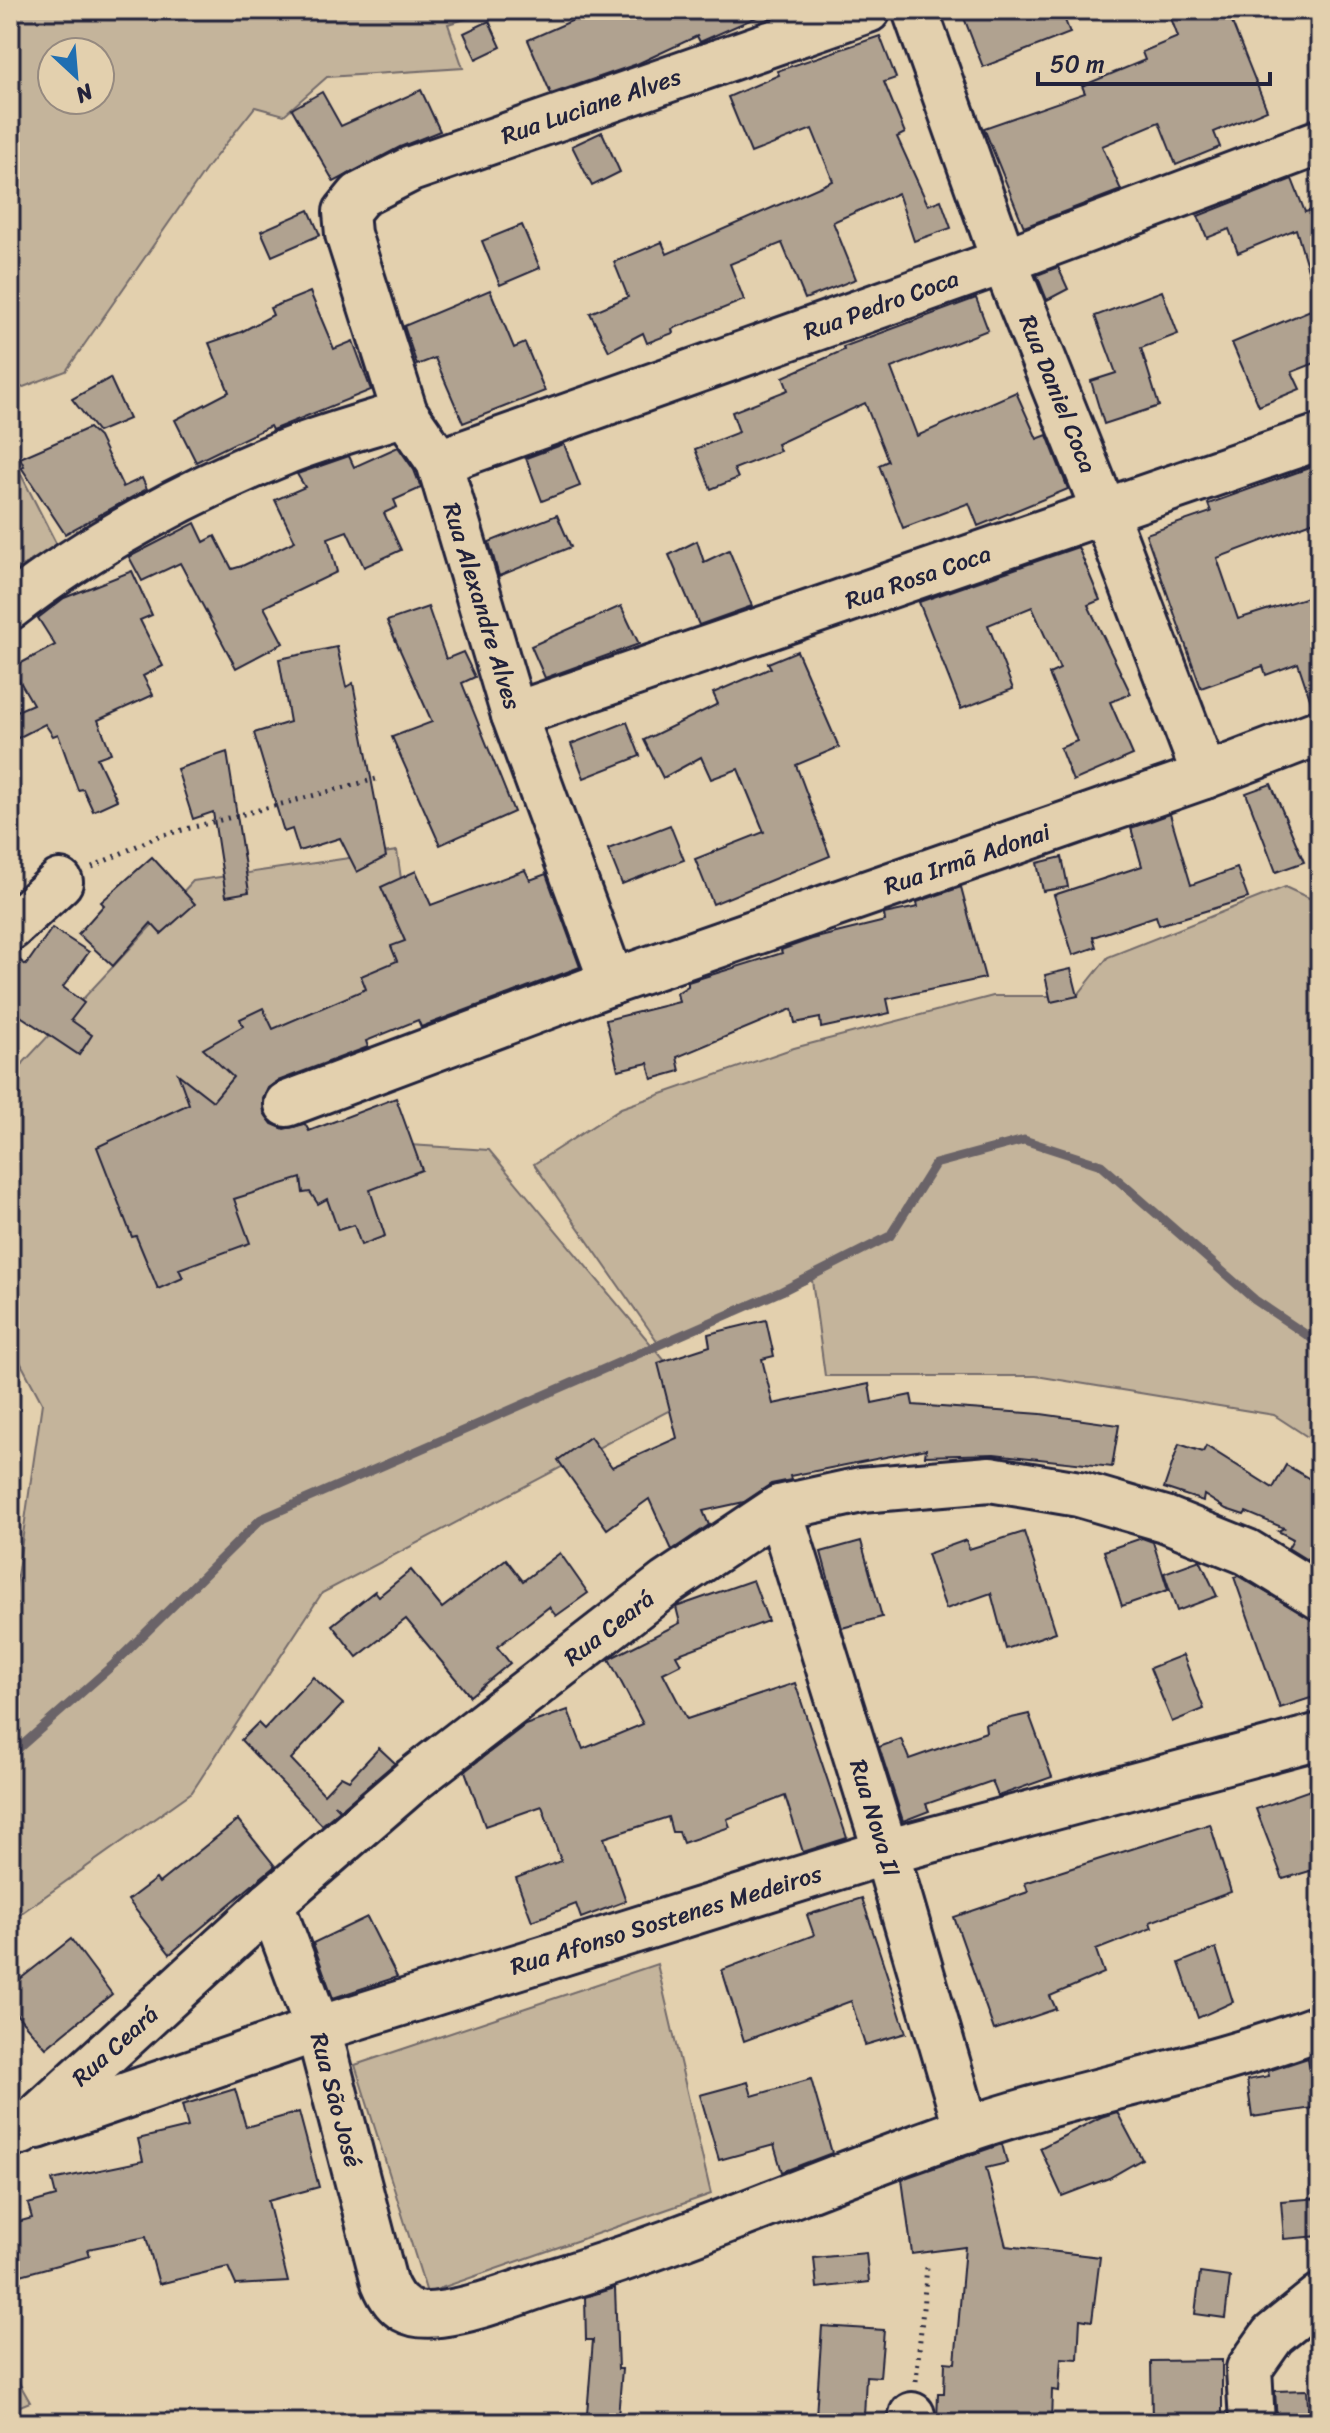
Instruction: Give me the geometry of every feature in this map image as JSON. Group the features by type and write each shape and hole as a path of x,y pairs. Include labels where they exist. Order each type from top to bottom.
{"street":[{"name":"Rua Luciane Alves","path":"348,234 346,212 360,195 411,169 868,10"},
{"name":"Rua Daniel Coca","path":"915,10 1004,261 1105,513 1205,776"},
{"name":"Rua Pedro Coca","path":"439,462 1004,261 1320,142"},
{"name":"Rua Alexandre Alves","path":"348,234 405,413 439,462 514,715 612,982"},
{"path":"10,607 58,569 227,477 285,452 405,413"},
{"name":"Rua Rosa Coca","path":"514,715 1320,437"},
{"name":"Rua Irmã Adonai","path":"287,1104 612,982 1205,776 1320,732"},
{"path":"10,928 60,882"},
{"name":"Rua Ceará","path":"15,2134 271,1903 427,1769 667,1583 779,1508 874,1488 990,1479 1079,1494 1165,1519 1247,1552 1320,1597"},
{"name":"Rua Nova II","path":"779,1508 886,1852 967,2130"},
{"name":"Rua Afonso Sostenes Medeiros","path":"15,2134 318,2029 886,1852 1320,1736"},
{"name":"Rua São José","path":"271,1903 318,2029 391,2301 403,2311 416,2315 441,2314 472,2305 731,2221 967,2130"},
{"path":"967,2130 1320,2027"},
{"path":"1252,2423 1249,2369 1273,2335 1320,2297"}],"path":[{"path":"60,882 156,837 380,778"},
{"path":"912,2419 927,2267"}],"shaded area":[{"path":"10,10 496,10 448,24 463,68 327,77 284,115 255,107 209,165 66,371 10,392"},
{"path":"10,453 57,545 10,573"},
{"path":"397,851 416,982 232,1134 489,1150 695,1397 322,1593 192,1792 10,1921 10,1625 42,1403 10,1343 10,1086 24,1062 193,881"},
{"path":"1285,887 1320,903 1320,1445 1274,1415 1036,1376 825,1376 812,1280 660,1345 534,1164 621,1108 794,1048 993,996 1077,996 1108,957"},
{"path":"657,1964 711,2194 427,2293 355,2065"},
{"path":"10,2367 30,2402 10,2410"}],"building":[{"path":"596,10 773,10 700,42 697,36 637,64 551,94 528,40"},
{"path":"961,10 1061,10 1070,33 983,67"},
{"path":"1168,10 1227,10 1267,110 1214,132 1220,147 1176,165 1159,122 1102,146 1121,190 1024,227 984,128 1085,93 1082,86 1145,60 1142,52 1178,37"},
{"path":"489,21 501,47 476,59 464,33"},
{"path":"880,36 896,78 884,82 905,133 897,137 928,205 941,200 951,228 914,241 898,193 833,222 856,279 805,299 782,243 730,264 744,300 672,329 673,333 647,343 643,333 609,351 590,313 628,297 614,262 662,242 667,254 833,181 812,129 751,153 728,97 779,75 777,71"},
{"path":"421,90 440,131 400,147 334,182 292,109 322,92 341,126"},
{"path":"602,132 620,172 592,186 572,146"},
{"path":"1292,179 1305,212 1320,208 1320,286 1313,287 1296,229 1238,253 1229,229 1207,238 1198,216"},
{"path":"309,210 320,235 272,256 261,231"},
{"path":"522,225 540,268 500,285 482,241"},
{"path":"1058,267 1068,289 1047,300 1037,275"},
{"path":"490,290 514,348 525,343 545,391 463,423 435,358 417,365 404,326"},
{"path":"1162,291 1178,334 1141,348 1159,406 1104,424 1091,381 1116,373 1095,316"},
{"path":"310,292 334,349 353,341 371,390 272,430 270,426 196,462 175,420 229,392 209,343 241,332 273,315 270,308"},
{"path":"976,298 988,330 891,368 917,436 1016,392 1037,439 1047,435 1068,489 978,526 969,503 903,528 879,465 888,461 865,403 777,444 780,451 734,469 738,478 711,489 695,449 739,432 732,412 788,390 783,377 844,350 843,347"},
{"path":"1320,306 1320,361 1292,372 1300,389 1259,406 1232,343"},
{"path":"110,378 129,419 98,432 72,399"},
{"path":"89,428 99,437 123,487 142,478 147,489 65,534 21,467 24,466 20,458"},
{"path":"564,444 580,486 542,501 526,458"},
{"path":"398,447 414,470 421,488 394,500 397,507 384,513 401,550 364,567 347,531 328,538 337,572 264,607 283,643 236,668 180,563 142,581 129,557 195,523 204,542 215,536 232,569 242,566 295,541 275,500 305,487 297,474 349,456 354,467"},
{"path":"1320,464 1320,519 1217,558 1238,619 1320,593 1320,708 1313,708 1298,663 1266,675 1263,666 1201,688 1146,534 1211,512 1208,504"},
{"path":"557,515 571,547 499,576 489,542"},
{"path":"697,541 704,562 729,550 752,606 699,625 669,555"},
{"path":"1078,547 1100,600 1088,605 1131,694 1110,702 1133,755 1073,781 1060,748 1077,741 1049,674 1060,669 1032,607 988,625 1013,689 961,709 919,602"},
{"path":"132,571 152,615 140,620 163,666 143,676 153,695 98,720 111,753 97,758 117,800 93,811 83,789 78,790 58,734 53,736 45,724 10,742 10,714 33,704 12,668 55,645 38,618 64,598"},
{"path":"621,606 639,644 545,678 531,646"},
{"path":"428,607 446,659 463,652 475,677 462,683 514,812 440,845 392,737 432,722 387,621"},
{"path":"337,647 346,687 353,683 386,857 357,872 340,838 299,851 292,829 284,832 254,733 290,722 279,659"},
{"path":"797,651 839,747 796,765 830,856 713,904 695,859 764,832 738,769 711,779 701,757 663,778 644,740 718,704 713,693 771,668 768,663"},
{"path":"627,722 640,756 584,778 571,744"},
{"path":"227,752 249,892 226,896 213,812 193,819 177,769"},
{"path":"1271,784 1304,862 1276,872 1246,793"},
{"path":"1170,814 1191,885 1237,868 1248,898 1159,925 1156,916 1093,937 1096,947 1073,955 1054,895 1142,866 1131,828"},
{"path":"670,825 684,860 622,884 608,849"},
{"path":"152,857 195,904 161,934 151,923 113,966 78,934 104,905 101,902"},
{"path":"1062,857 1068,887 1043,891 1037,863"},
{"path":"525,870 530,880 546,874 580,967 421,1027 418,1020 366,1041 368,1047 278,1081 268,1088 263,1099 264,1113 272,1124 284,1129 305,1124 309,1131 396,1098 422,1170 370,1190 385,1236 361,1245 354,1225 338,1230 327,1199 318,1204 310,1192 303,1193 301,1178 234,1199 250,1243 179,1269 183,1278 158,1289 136,1236 132,1237 97,1147 189,1104 178,1074 213,1101 233,1077 203,1049 243,1026 240,1019 263,1008 273,1029 366,989 361,976 397,961 391,946 405,941 381,887 416,871 431,905"},
{"path":"961,887 985,978 887,999 890,1013 821,1028 820,1018 795,1023 792,1009 677,1057 680,1071 652,1079 648,1063 618,1070 606,1020 679,1002 677,993 688,986 688,982 782,953 781,950 812,939 885,921 884,914 918,907 917,902"},
{"path":"52,928 89,952 63,987 84,1003 71,1020 92,1035 79,1055 10,1009 10,953 26,965"},
{"path":"1071,969 1078,996 1051,1002 1045,975"},
{"path":"766,1320 774,1356 762,1359 773,1404 869,1384 872,1403 911,1395 913,1405 1041,1414 1119,1425 1112,1467 994,1454 925,1456 926,1449 790,1476 791,1480 771,1484 744,1502 703,1511 709,1525 672,1550 649,1499 607,1529 558,1460 590,1437 612,1467 677,1438 658,1363 710,1346 708,1334"},
{"path":"1179,1444 1203,1452 1206,1446 1273,1488 1286,1465 1320,1485 1320,1568 1288,1548 1293,1539 1278,1531 1284,1528 1246,1512 1244,1515 1226,1509 1204,1495 1203,1501 1164,1488"},
{"path":"1024,1532 1056,1632 1006,1649 991,1593 946,1609 927,1554 966,1540 969,1549"},
{"path":"1142,1538 1153,1542 1168,1590 1122,1606 1104,1551"},
{"path":"861,1541 882,1617 842,1628 821,1552"},
{"path":"560,1553 588,1593 556,1616 549,1607 497,1647 510,1663 470,1696 406,1619 357,1657 332,1625 375,1591 379,1596 411,1570 442,1608 506,1559 523,1581"},
{"path":"1200,1560 1217,1596 1177,1611 1164,1573"},
{"path":"1238,1576 1320,1624 1320,1695 1280,1708 1234,1577"},
{"path":"753,1580 768,1621 676,1655 681,1664 663,1673 687,1719 795,1683 847,1838 803,1852 785,1796 727,1819 730,1827 683,1843 679,1832 672,1832 668,1817 604,1838 626,1901 581,1918 576,1904 532,1921 516,1878 561,1861 542,1806 485,1826 465,1771 525,1725 568,1710 583,1749 643,1724 609,1659 680,1623 676,1607"},
{"path":"1183,1655 1204,1709 1172,1722 1150,1668"},
{"path":"313,1677 343,1704 291,1759 324,1794 341,1776 349,1780 379,1748 395,1763 322,1825 241,1740 258,1723 264,1729"},
{"path":"1029,1714 1052,1777 998,1796 992,1781 926,1804 929,1811 903,1821 879,1747 901,1739 909,1759 986,1732 985,1724"},
{"path":"1316,1788 1320,1801 1320,1868 1283,1879 1256,1809"},
{"path":"238,1820 275,1866 170,1954 128,1900 156,1879 159,1883"},
{"path":"1210,1824 1231,1892 1150,1922 1152,1928 1096,1950 1104,1973 1050,1996 1056,2009 994,2030 954,1917 1028,1892 1025,1883"},
{"path":"862,1898 906,2033 865,2045 851,2001 744,2041 722,1970 814,1935 807,1915"},
{"path":"367,1917 397,1977 333,1998 313,1943"},
{"path":"71,1939 112,1994 46,2048 10,2007 10,1987"},
{"path":"1216,1948 1233,2002 1198,2018 1179,1963"},
{"path":"1308,2058 1311,2076 1320,2075 1320,2107 1252,2117 1247,2080 1269,2076 1268,2071"},
{"path":"811,2079 832,2153 782,2172 774,2145 719,2160 700,2095 748,2082 752,2096"},
{"path":"235,2089 246,2127 299,2112 319,2187 268,2201 288,2282 236,2285 228,2267 159,2284 146,2237 88,2249 90,2256 10,2278 10,2224 32,2218 28,2204 56,2196 52,2180 143,2161 138,2139 188,2127 182,2105"},
{"path":"1117,2112 1142,2159 1109,2178 1062,2196 1040,2148"},
{"path":"1002,2144 1007,2163 986,2168 1006,2246 1100,2257 1092,2321 1080,2319 1078,2359 1061,2358 1059,2391 1052,2390 1051,2423 937,2421 938,2393 944,2393 945,2362 955,2363 965,2247 912,2254 902,2179"},
{"path":"1320,2198 1320,2236 1284,2239 1281,2201"},
{"path":"866,2253 869,2282 817,2288 814,2258"},
{"path":"1200,2273 1230,2277 1225,2318 1195,2314"},
{"path":"615,2288 618,2369 622,2369 618,2417 587,2414 593,2340 586,2340 585,2297"},
{"path":"822,2326 884,2330 880,2377 866,2376 864,2417 816,2416"},
{"path":"1222,2360 1222,2422 1152,2423 1151,2361"},
{"path":"1307,2390 1309,2423 1277,2423 1275,2391"}],"waterway":[{"path":"10,1756 114,1664 261,1519 782,1291 890,1236 935,1164 1024,1140 1101,1165 1255,1300 1320,1344"}]}
